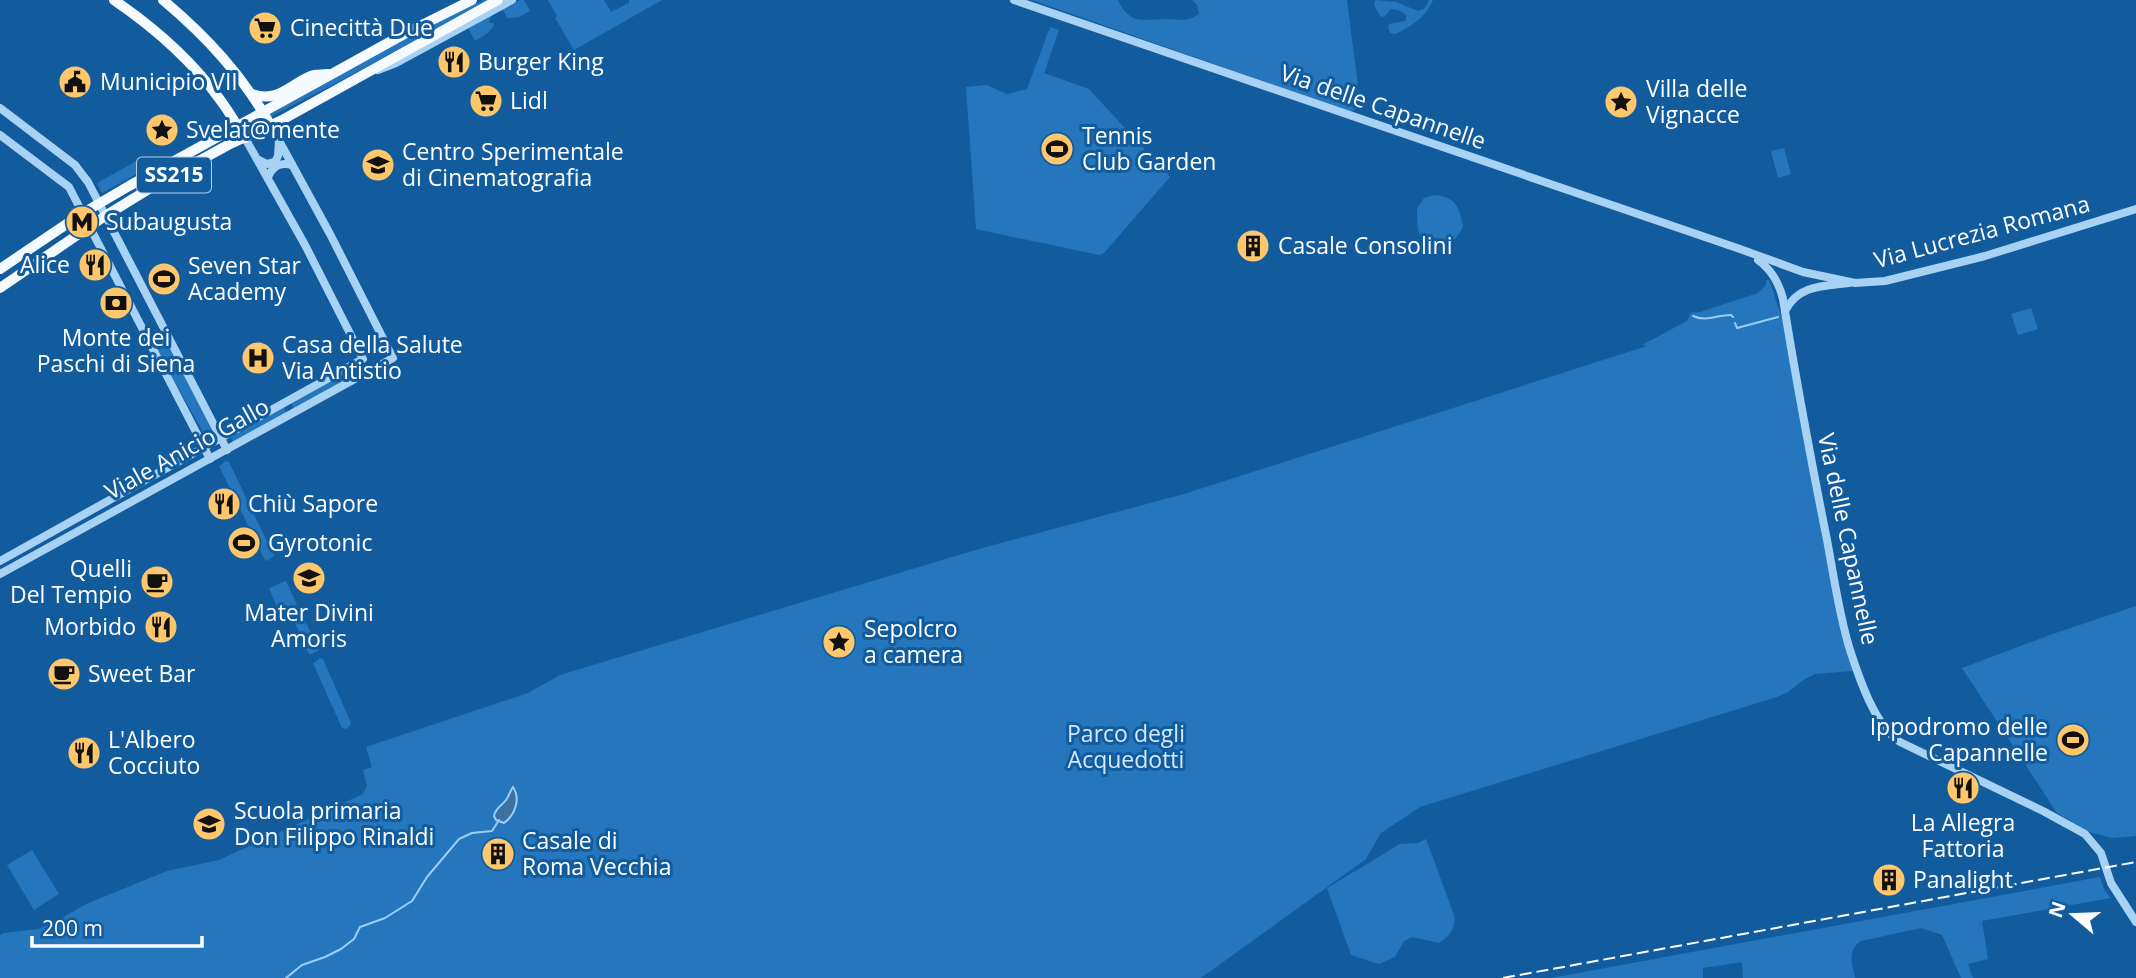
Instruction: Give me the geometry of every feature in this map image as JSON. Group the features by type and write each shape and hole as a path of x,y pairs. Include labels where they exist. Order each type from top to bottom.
{"main road":[{"path":"114,0 159,33 186,60 220,100 245,138"},
{"path":"163,0 207,39 232,67 271,126"},
{"name":"SS215","path":"0,269 99,203 406,33 472,0"},
{"name":"SS215","path":"0,288 105,216 166,179 228,145 271,126 498,0"},
{"path":"252,94 263,98 273,97 315,74 336,72"}],"street":[{"path":"369,72 392,65 512,0"},
{"name":"Via delle Capannelle","path":"1014,0 1797,271"},
{"path":"0,108 75,166 88,182 227,450"},
{"path":"271,126 292,164"},
{"path":"0,135 69,187 210,459"},
{"path":"245,138 268,177 277,165 292,164"},
{"path":"259,160 267,164 275,162 279,141"},
{"name":"Viale Anicio Gallo","path":"0,574 393,358 292,164"},
{"name":"Viale Anicio Gallo","path":"0,561 363,359 268,177"},
{"name":"Via Lucrezia Romana","path":"1797,271 1855,283 1885,281 1935,270 2136,209"},
{"name":"Via delle Capannelle","path":"1740,250 1765,265 1779,286 1845,633 1859,675 1883,725 1897,741 2043,811 2090,838 2102,856 2113,887 2136,922"},
{"path":"1797,271 1786,273 1779,286 1792,293 1800,293 1827,285 1855,283"},
{"path":"1785,311 1792,299 1800,293"}],"green space":[{"path":"483,0 489,0 270,117 372,56"},
{"path":"524,0 530,11 519,17 507,18 503,10"},
{"path":"548,0 604,0 611,12 629,3 629,0 662,0 574,50"},
{"path":"1032,0 1118,0 1127,14 1138,19 1183,20 1199,14 1197,5 1192,0 1347,0 1358,86 1356,109 1351,112"},
{"path":"1375,0 1396,2 1418,11 1424,9 1429,0 1433,0 1417,21 1395,34 1390,33 1389,24 1405,21 1407,15 1391,9 1381,17 1374,5"},
{"path":"491,16 489,23 494,23 492,29 475,41 468,28"},
{"name":"Tennis Club Garden","path":"1050,27 1059,30 1044,73 1089,89 1170,177 1104,253 1099,255 976,229 966,87 987,85 1007,94 1027,89"},
{"path":"1784,148 1791,174 1778,178 1771,151"},
{"path":"142,158 147,168 102,193 97,183"},
{"path":"1434,195 1452,200 1460,213 1463,226 1457,237 1446,246 1433,250 1428,249 1421,240 1417,209 1424,198"},
{"name":"Parco degli Acquedotti","path":"1766,280 1769,280 1784,319 1840,629 1853,671 1815,674 1777,697 1420,807 1381,833 1366,859 1201,978 0,978 0,935 38,929 86,904 167,871 219,860 363,794 367,786 363,770 372,767 366,747 528,693 560,675 982,548 1184,494 1647,346 1642,345 1687,321 1691,313 1758,293 1766,285"},
{"path":"2031,308 2038,329 2018,335 2011,314"},
{"path":"165,340 213,430 205,436 155,346"},
{"path":"358,365 361,372 293,409 291,402"},
{"path":"284,407 286,413 234,444 230,436"},
{"path":"229,462 274,556 267,561 219,466"},
{"path":"286,581 297,605 280,614 269,588"},
{"name":"Ippodromo delle Capannelle","path":"2136,606 2136,836 2112,838 2089,832 2057,813 1962,668"},
{"path":"301,612 319,650 311,654 294,621"},
{"path":"323,659 351,723 347,729 342,728 313,663"},
{"path":"1426,839 1454,915 1451,932 1439,943 1412,937 1404,941 1395,957 1379,964 1351,955 1327,888 1400,844 1418,843"},
{"path":"32,850 59,894 34,910 7,865"},
{"path":"2100,877 2111,898 1982,921 1988,959 1968,964 1973,978 1961,978 1942,935 1921,928 1861,941 1852,953 1855,978 1743,978 1742,962 1703,968 1703,978 1551,978"}],"shaded area":[{"path":"513,787 517,797 514,811 504,823 496,820 496,811"}],"waterway":[{"path":"1693,316 1733,317"},
{"path":"1735,323 1737,328 1778,317"},
{"path":"286,978 302,965 341,949 354,939 360,927 385,918 412,901 427,877 459,839 472,833 492,831 499,820"}],"railway":[{"path":"1503,978 2136,862"}],"place":[{"name":"Cinecittà Due","path":"265,28"},
{"name":"Burger King","path":"454,62"},
{"name":"Municipio VII","path":"75,82"},
{"name":"Lidl","path":"486,101"},
{"name":"Villa delle Vignacce","path":"1621,102"},
{"name":"Svelat@mente","path":"162,130"},
{"name":"Tennis Club Garden","path":"1057,149"},
{"name":"Centro Sperimentale di Cinematografia","path":"378,165"},
{"name":"Subaugusta","path":"82,222"},
{"name":"Casale Consolini","path":"1253,246"},
{"name":"Alice","path":"95,265"},
{"name":"Seven Star Academy","path":"164,279"},
{"name":"Monte dei Paschi di Siena","path":"116,303"},
{"name":"Casa della Salute Via Antistio","path":"258,358"},
{"name":"Chiù Sapore","path":"224,504"},
{"name":"Gyrotonic","path":"244,543"},
{"name":"Mater Divini Amoris","path":"309,578"},
{"name":"Quelli Del Tempio","path":"157,582"},
{"name":"Morbido","path":"161,627"},
{"name":"Sepolcro a camera","path":"839,642"},
{"name":"Sweet Bar","path":"64,674"},
{"name":"Ippodromo delle Capannelle","path":"2073,740"},
{"name":"L'Albero Cocciuto","path":"84,753"},
{"name":"La Allegra Fattoria","path":"1963,788"},
{"name":"Scuola primaria Don Filippo Rinaldi","path":"209,824"},
{"name":"Casale di Roma Vecchia","path":"498,854"},
{"name":"Panalight","path":"1889,880"}]}
